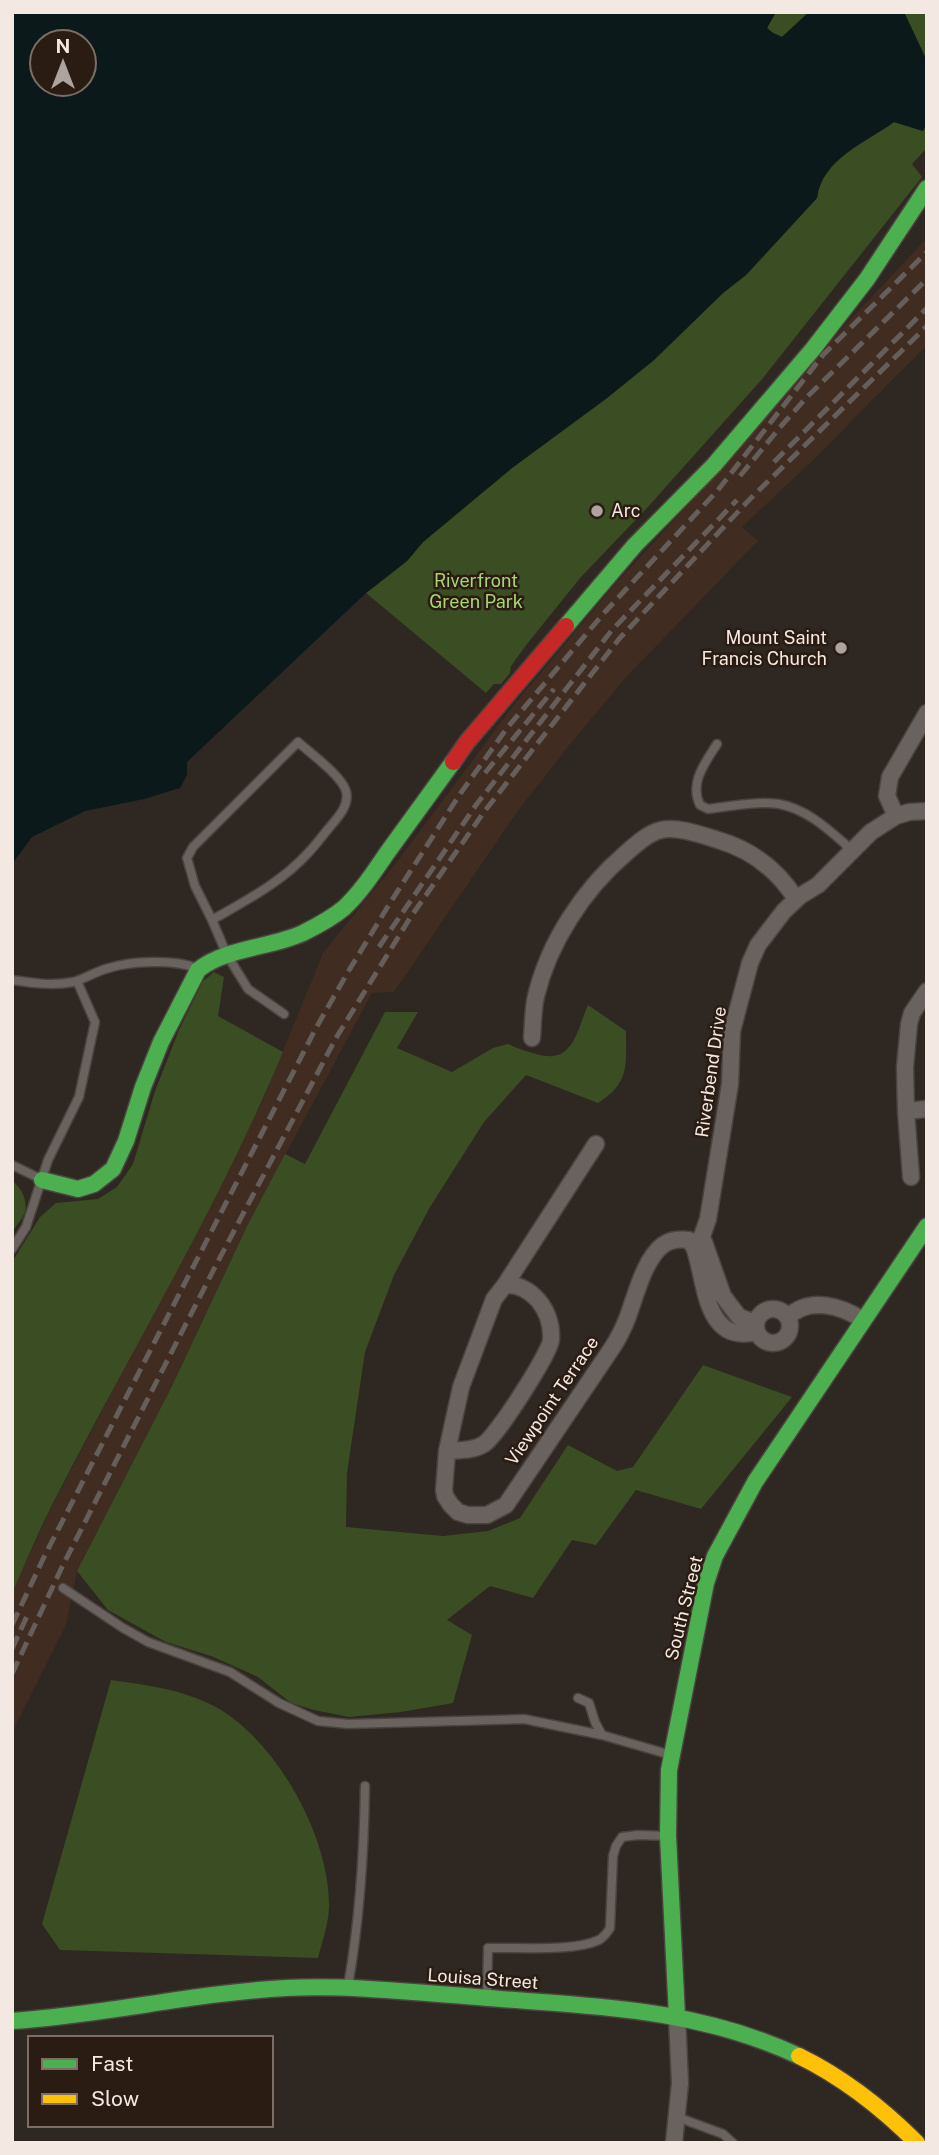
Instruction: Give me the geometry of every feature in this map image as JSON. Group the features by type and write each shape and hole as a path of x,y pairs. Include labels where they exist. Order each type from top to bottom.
{"street":[{"path":"42,1180 78,1189 94,1184 113,1169 126,1141 161,1042 198,970 208,962 275,944 300,934 344,908 364,886 467,741 635,545 714,465 813,349 867,279 927,188"},
{"path":"896,816 887,796 890,777 927,713"},
{"name":"Riverbend Drive","path":"698,1241 708,1219 730,1084 732,1031 750,963 758,945 784,911 818,886 871,832 896,816 927,811"},
{"path":"532,1038 535,999 541,977 571,918 593,886 609,869 656,831 662,829 691,833 752,854 776,872 796,900"},
{"path":"911,1177 905,1067 912,1013 927,991"},
{"path":"906,1111 927,1109"},
{"path":"505,1285 596,1144"},
{"name":"South Street","path":"677,2016 668,1836 669,1770 706,1583 715,1556 755,1482 926,1229"},
{"name":"Viewpoint Terrace","path":"447,1451 474,1449 490,1439 551,1343 549,1315 538,1300 526,1290 505,1285 494,1299 461,1387 447,1451 444,1490 446,1496 458,1512 478,1517 506,1505 612,1348 654,1255 662,1245 675,1240 698,1241"},
{"path":"698,1241 723,1296 739,1317 756,1327 762,1339 769,1343 782,1340 790,1330 788,1317 777,1309 770,1308 758,1316 756,1327"},
{"path":"788,1317 804,1307 824,1305 844,1310 863,1320"},
{"name":"Louisa Street","path":"12,2021 288,1988 486,1998 677,2016 753,2036 788,2051 855,2090 883,2111 917,2143"},
{"path":"674,2143 680,2083 677,2016"}],"lane":[{"path":"212,920 289,871 308,854 343,810 347,798 341,780 298,742 193,847 187,858 195,886 227,956 247,989 284,1014"},
{"path":"717,744 701,768 697,781 697,800 700,805 708,809 760,803 789,807 822,825 852,850"},
{"path":"12,980 62,984 124,964 187,964 198,970"},
{"path":"12,1250 26,1227 48,1160 79,1097 95,1022 77,981"},
{"path":"12,1165 42,1180"},
{"path":"63,1588 148,1642 230,1672 279,1703 318,1721 348,1724 524,1719 602,1735 671,1755"},
{"path":"578,1698 589,1703 602,1735"},
{"path":"348,1989 362,1888 365,1786"},
{"path":"486,1998 488,1948 570,1946 598,1940 610,1928 613,1856 622,1837 668,1836"},
{"path":"677,2117 723,2134 733,2143"}],"shaded area":[{"path":"12,12 776,12 767,28 782,37 809,12 904,12 927,61 927,124 923,131 894,122 846,153 827,173 817,198 746,275 723,293 654,360 512,468 423,542 407,561 366,593 187,762 187,775 180,788 144,799 85,811 32,837 12,864"},
{"path":"927,238 927,345 742,527 758,541 628,675 571,743 517,812 394,992 372,993 247,1226 172,1386 77,1571 66,1625 12,1733 12,1592 51,1508 262,1102 323,953 399,859 516,702 617,582 701,491 818,354"}],"green space":[{"path":"776,12 809,12 782,37 767,28"},
{"path":"904,12 927,12 927,61"},
{"name":"Riverfront Green Park","path":"894,122 923,131 927,124 927,148 912,164 922,177 763,378 647,508 581,577 527,644 501,684 494,684 486,693 366,593 407,561 423,542 512,468 654,360 723,293 746,275 817,198 821,184 836,162"},
{"path":"214,972 224,977 218,1016 283,1052 202,1224 52,1505 13,1591 12,1262 40,1217 56,1203 98,1199 117,1187 133,1164 155,1091 179,1030 203,981"},
{"path":"588,1005 626,1031 626,1064 616,1088 598,1103 526,1075 484,1122 430,1207 394,1275 365,1352 347,1473 346,1527 443,1536 488,1531 520,1518 568,1445 617,1471 633,1467 703,1365 792,1397 701,1509 636,1490 596,1545 572,1540 533,1598 490,1586 447,1620 472,1635 453,1703 349,1717 314,1710 291,1703 258,1677 211,1656 166,1642 108,1610 77,1571 172,1386 247,1226 285,1154 305,1164 385,1012 418,1012 397,1048 452,1072 493,1048 508,1044 540,1055 560,1054 573,1042"},
{"path":"12,1181 23,1194 26,1207 23,1217 12,1232"},
{"path":"111,1680 176,1692 214,1706 237,1721 278,1766 309,1821 327,1879 329,1912 318,1958 60,1950 42,1924"}],"railway":[{"path":"12,1625 44,1557 316,1028 390,903 460,794 507,728 604,613 718,490 823,355 927,252"},
{"path":"740,476 807,397 927,279"},
{"path":"774,462 927,308"},
{"path":"12,1674 62,1567 215,1267 336,1038 410,918 484,812 619,639 749,500 927,326"},
{"path":"379,947 476,805 612,630 737,500"},
{"path":"485,773 554,689"},
{"path":"12,1649 27,1616"}],"traffic: fast":[{"path":"566,626 635,545 714,465 813,349 867,279 927,188"},
{"path":"42,1180 78,1189 94,1184 113,1169 126,1141 161,1042 198,970 221,957 303,933 344,908 367,882 453,762"},
{"path":"677,2016 668,1836 669,1770 706,1583 715,1556 755,1482 927,1226"},
{"path":"12,2021 252,1991 311,1987 362,1989 646,2012 722,2028 799,2056"}],"traffic: slow":[{"path":"799,2056 862,2095 917,2143"}],"traffic: jam":[{"path":"453,762 566,626"}],"place":[{"name":"Arc","path":"597,511"},
{"name":"Mount Saint Francis Church","path":"841,648"}]}
